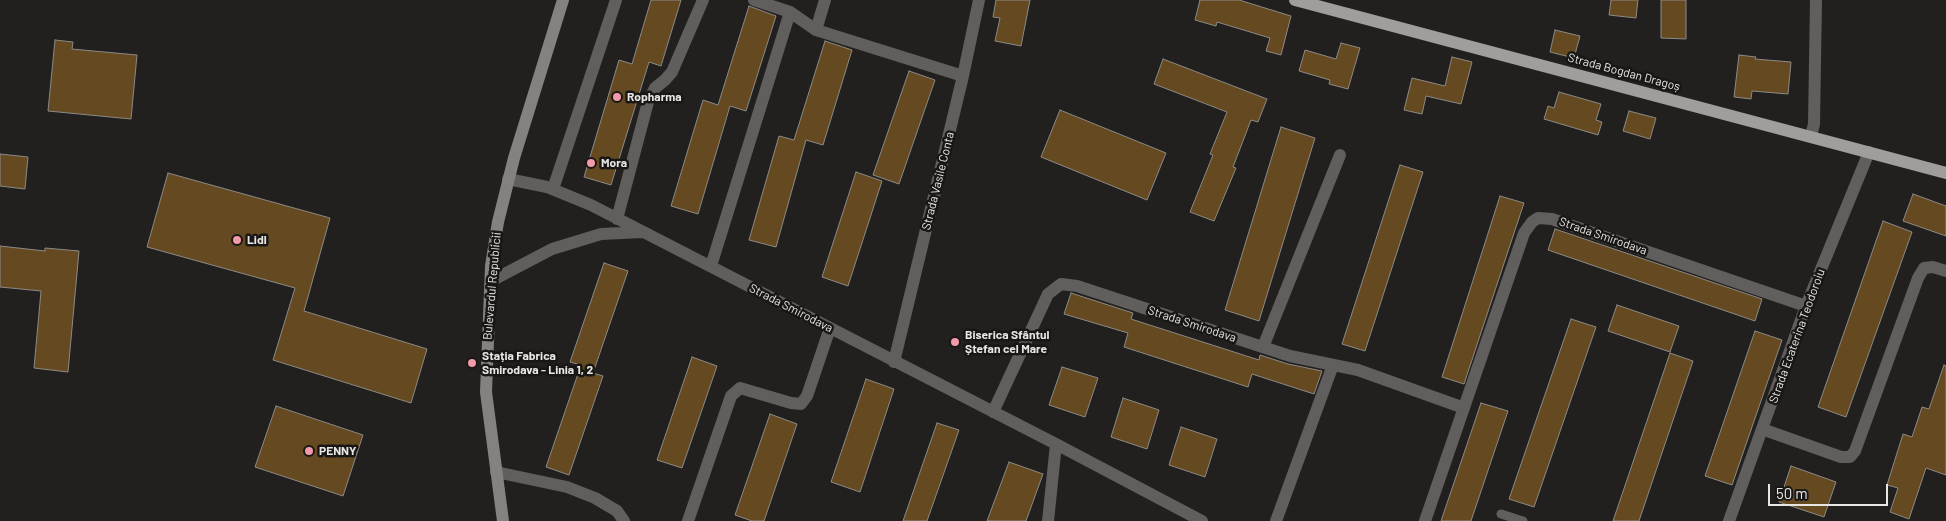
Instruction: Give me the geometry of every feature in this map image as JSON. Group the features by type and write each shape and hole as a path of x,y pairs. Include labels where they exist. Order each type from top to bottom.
{"main road":[{"name":"Bulevardul Republicii","path":"503,521 486,392 490,281 498,222 508,179 563,0"},
{"name":"Strada Bogdan Dragoș","path":"1295,0 1946,173"}],"street":[{"path":"553,189 616,0"},
{"path":"617,219 648,102 655,88 666,80 672,72 703,0"},
{"path":"754,0 790,12 816,30 963,76"},
{"path":"816,30 825,0"},
{"name":"Strada Vasile Conta","path":"894,362 963,76 978,0"},
{"path":"1811,136 1814,124 1816,0"},
{"path":"711,266 790,12"},
{"name":"Strada Ecaterina Teodoroiu","path":"1730,521 1806,306 1868,152"},
{"path":"1263,347 1340,155"},
{"name":"Strada Smirodava","path":"508,179 553,189 592,205 1202,521"},
{"name":"Strada Smirodava","path":"1425,521 1524,233 1532,222 1538,218 1552,219 1806,306"},
{"name":"Strada Smirodava","path":"490,281 552,249 601,234 642,232"},
{"path":"1762,429 1841,457 1850,457 1855,451 1918,278 1924,268 1933,267 1946,272"},
{"name":"Strada Smirodava","path":"993,412 1048,294 1061,284 1077,286 1290,356 1358,370 1464,408"},
{"path":"688,521 731,396 740,388 791,403 801,404 807,396 830,328"},
{"path":"1276,521 1333,365"},
{"path":"1048,521 1056,444"},
{"path":"496,472 567,487 595,498 617,510 624,521"}],"lane":[{"path":"1501,514 1523,521"}],"building":[{"path":"651,0 681,0 661,66 649,62 611,185 584,177 619,60 632,64"},
{"path":"996,0 1030,0 1021,46 995,41 1000,18 993,17"},
{"path":"1200,0 1239,0 1291,16 1281,55 1266,51 1270,38 1217,22 1216,26 1195,20"},
{"path":"1611,0 1638,0 1636,18 1609,15"},
{"path":"1661,0 1686,0 1686,39 1661,38"},
{"path":"749,6 776,16 746,111 730,106 698,214 671,206 703,100 718,105"},
{"path":"1555,30 1580,36 1574,58 1550,52"},
{"path":"55,40 73,42 72,49 137,55 131,119 48,111"},
{"path":"825,41 852,50 823,145 806,140 776,247 749,240 779,136 794,140"},
{"path":"1341,43 1360,48 1348,89 1329,84 1330,80 1299,71 1305,50 1336,59"},
{"path":"1739,55 1756,57 1755,59 1791,62 1788,94 1752,91 1751,99 1734,97"},
{"path":"1452,57 1472,62 1461,104 1426,96 1422,114 1404,110 1412,78 1445,86"},
{"path":"1163,59 1267,99 1258,122 1251,120 1233,167 1236,168 1214,221 1190,212 1213,155 1210,154 1227,112 1154,84"},
{"path":"909,71 935,80 899,184 873,175"},
{"path":"1559,92 1601,104 1596,120 1602,122 1598,135 1544,119 1548,106 1554,108"},
{"path":"1060,110 1166,153 1147,200 1041,157"},
{"path":"1629,111 1656,118 1650,139 1623,131"},
{"path":"1281,127 1315,138 1259,321 1225,310"},
{"path":"0,154 28,157 25,189 0,186"},
{"path":"1400,165 1423,172 1365,351 1342,344"},
{"path":"856,172 882,181 848,286 822,277"},
{"name":"Lidl","path":"168,173 330,218 304,311 427,349 411,403 273,360 295,288 147,247"},
{"path":"1913,194 1946,206 1946,236 1903,221"},
{"path":"1500,196 1524,203 1464,384 1442,377"},
{"path":"1883,221 1912,232 1846,417 1818,407"},
{"path":"1555,229 1762,299 1755,321 1548,250"},
{"path":"0,246 45,251 45,248 79,251 68,372 34,368 41,291 0,287"},
{"path":"604,263 628,271 593,373 603,376 569,475 546,467 581,365 570,362"},
{"path":"1071,293 1133,313 1131,319 1259,360 1260,355 1288,364 1322,371 1314,394 1252,374 1248,387 1124,347 1128,333 1064,314"},
{"path":"1617,305 1679,326 1670,352 1608,331"},
{"path":"1571,319 1596,327 1534,507 1509,499"},
{"path":"1755,331 1782,340 1732,485 1705,476"},
{"path":"1670,353 1693,361 1639,521 1613,521"},
{"path":"692,357 717,366 682,468 657,460"},
{"path":"1944,365 1946,366 1946,475 1926,468 1909,519 1890,512 1898,488 1887,485 1903,434 1912,437 1922,407 1929,409"},
{"path":"1062,367 1098,378 1085,417 1049,405"},
{"path":"866,379 894,389 860,492 831,482"},
{"path":"1123,398 1159,410 1147,449 1111,437"},
{"path":"1481,403 1508,411 1471,521 1441,521"},
{"name":"PENNY","path":"276,406 363,435 343,496 255,467"},
{"path":"770,414 797,424 764,521 752,521 735,515"},
{"path":"937,423 959,430 927,521 903,521"},
{"path":"1181,427 1217,439 1205,477 1169,465"},
{"path":"1009,462 1043,474 1026,521 987,521"},
{"path":"1791,466 1836,482 1824,517 1779,502"}],"place":[{"name":"Ropharma","path":"617,97"},
{"name":"Mora","path":"591,163"},
{"name":"Lidl","path":"237,240"},
{"name":"Biserica Sfântul Ștefan cel Mare","path":"955,342"},
{"name":"Stația Fabrica Smirodava - Linia 1, 2","path":"472,363"},
{"name":"PENNY","path":"309,451"}]}
